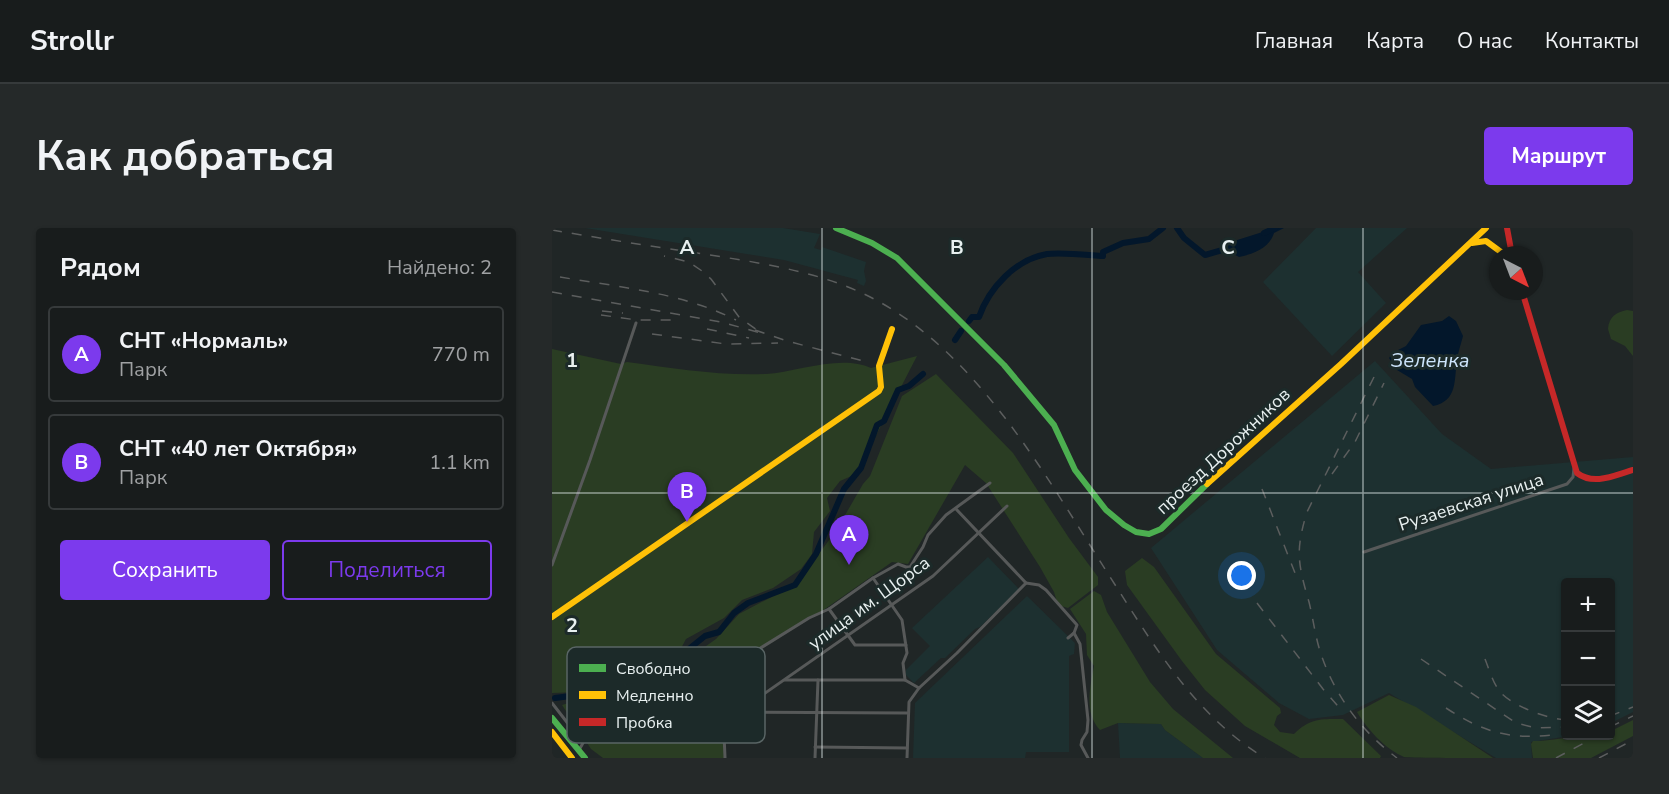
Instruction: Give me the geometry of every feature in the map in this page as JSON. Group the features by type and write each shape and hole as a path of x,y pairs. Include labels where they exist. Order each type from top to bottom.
{"main road":[{"name":"проезд Дорожников","path":"836,228 844,229 870,242 904,264 981,339 1004,363 1055,427 1067,457 1100,504 1113,517 1133,530 1146,535 1154,534 1161,529 1230,462 1350,357 1486,228"},
{"path":"1507,228 1510,246"},
{"path":"1469,244 1486,240 1494,246"},
{"path":"1525,300 1580,477 1594,481 1633,470"},
{"path":"552,617 879,391 881,387 879,366 892,328"},
{"path":"552,718 567,736"},
{"path":"552,732 573,758"},
{"path":"573,743 585,758"}],"street":[{"path":"552,565 636,323"},
{"name":"Рузаевская улица","path":"1364,552 1567,484 1573,477 1575,467"},
{"path":"764,647 809,618 829,609 873,578 898,564 910,567 928,535 946,515 990,483"},
{"name":"улица им. Щорса","path":"765,693 892,607 933,576 1007,506"},
{"path":"956,509 1026,583 1039,585 1046,590 1077,625 1074,633 1068,638"},
{"path":"873,578 902,620 908,653 903,663 905,680"},
{"path":"907,758 909,702 919,688 1026,583"},
{"path":"829,609 855,645 906,645"},
{"path":"1074,633 1080,644 1088,720 1087,732 1081,745 1088,758"},
{"path":"783,680 905,680 919,688"},
{"path":"815,758 818,680"},
{"path":"552,703 567,722"},
{"path":"765,713 907,713"},
{"path":"579,750 583,743"},
{"path":"724,743 724,758"},
{"path":"815,747 907,748"}],"shaded area":[{"path":"585,228 783,228 820,234 814,248 821,250 822,247 866,262 864,271 866,281 864,286 857,283 858,280 784,260"},
{"path":"1316,228 1407,228 1358,272 1386,303 1332,356 1263,282"},
{"path":"1375,361 1442,434 1491,469 1633,457 1633,712 1615,721 1615,578 1561,578 1561,737 1531,742 1532,758 1496,758 1389,693 1343,715 1309,719 1279,703 1217,650 1151,548"},
{"path":"988,557 1019,589 980,627 914,683 906,675 906,670 930,646 912,628"},
{"path":"1027,596 1075,643 1074,654 1069,656 1069,752 1026,752 1025,758 913,758 915,703"},
{"path":"1118,723 1161,724 1165,730 1203,758 1120,758"}],"green space":[{"path":"1627,310 1633,311 1633,356 1625,346 1611,339 1608,329 1614,316"},
{"path":"552,349 621,364 627,362 731,374 778,373 833,363 859,364 871,368 917,356 856,474 840,481 827,498 830,511 814,532 812,554 801,569 773,588 742,600 724,618 686,639 682,647 567,647 567,692 552,693"},
{"path":"936,374 1013,453 1069,538 1098,577 1098,585 1068,608 1061,606 1040,567 986,483 965,465 908,564 892,562 825,609 765,647 705,647 716,639 739,614 798,583 837,529 870,476 902,396"},
{"path":"1142,558 1154,567 1216,654 1280,708 1281,713 1277,716 1274,725 1280,732 1294,734 1316,720 1343,719 1381,756 1380,758 1300,758 1245,726 1205,690 1127,585 1125,571"},
{"path":"1094,591 1101,595 1107,612 1150,682 1173,709 1233,758 1203,758 1165,730 1161,724 1118,723 1100,730 1090,708 1094,666 1087,655 1086,634 1070,609"},
{"path":"1389,695 1416,707 1493,758 1404,757 1390,749 1377,738 1357,712"},
{"path":"567,703 567,713 562,705"},
{"path":"1633,720 1633,736 1591,758 1533,758 1531,744 1533,741 1561,738 1615,740 1615,729"},
{"path":"587,743 725,743 725,758 603,758"}],"water":[{"path":"1275,228 1284,228 1274,233 1272,239 1264,247 1255,252 1239,257 1226,250 1226,246 1231,242"},
{"name":"Зеленка","path":"1449,316 1456,321 1463,336 1457,357 1455,382 1447,400 1433,406 1415,387 1412,379 1397,370 1389,358 1394,352 1406,346 1421,325 1442,321"}],"waterway":[{"path":"969,321 972,317 979,317 989,296 1005,276 1025,262 1053,253 1103,256 1103,252 1123,243 1149,239 1163,228"},
{"path":"1177,228 1184,238 1205,255 1233,247"},
{"path":"1264,233 1275,228"},
{"path":"955,340 961,331"},
{"path":"691,647 705,636 719,632 734,613 748,603 795,585 816,554 844,489 861,468 877,425 884,421 898,390 909,386 923,374"},
{"path":"555,698 567,696"}],"railway":[{"path":"552,230 793,270 830,280 891,308 929,337 964,370 997,407 1054,489 1156,648 1175,673 1216,720 1265,758"},
{"path":"552,292 721,322 761,333 739,317 711,279 702,271 689,262 664,256"},
{"path":"560,277 673,297 736,320"},
{"path":"602,311 623,313"},
{"path":"601,315 637,320 676,320 674,320"},
{"path":"707,329 749,338"},
{"path":"755,330 867,362"},
{"path":"652,334 726,344 778,343"},
{"path":"1374,377 1307,512 1299,557 1318,645 1333,682 1350,711 1372,736 1397,758"},
{"path":"1332,474 1355,442 1384,383"},
{"path":"1262,489 1295,573"},
{"path":"1257,603 1343,712"},
{"path":"1421,659 1516,723 1536,728 1561,727"},
{"path":"1485,659 1492,678 1503,695 1519,706 1561,719"},
{"path":"1615,714 1633,707"},
{"path":"1446,708 1471,723 1496,732 1522,736 1551,735"},
{"path":"1615,725 1633,716"},
{"path":"1556,758 1590,740"},
{"path":"1599,758 1633,740"}],"traffic: fast":[{"path":"836,228 872,243 897,258 1004,365 1054,425 1075,470 1106,510 1124,525 1136,532 1149,534 1161,529 1207,484"},
{"path":"552,718 567,736"},
{"path":"573,743 585,758"}],"traffic: slow":[{"path":"1207,484 1341,364 1486,228"},
{"path":"1472,243 1486,241 1493,246"},
{"path":"552,617 879,391 881,387 879,366 892,329"},
{"path":"552,732 572,758"}],"traffic: jam":[{"path":"1507,228 1510,246"},
{"path":"1525,300 1577,473 1590,479 1597,479 1633,470"}],"place":[{"name":"СНТ «40 лет Октября»","path":"687,522"},
{"name":"СНТ «Нормаль»","path":"849,565"}]}
